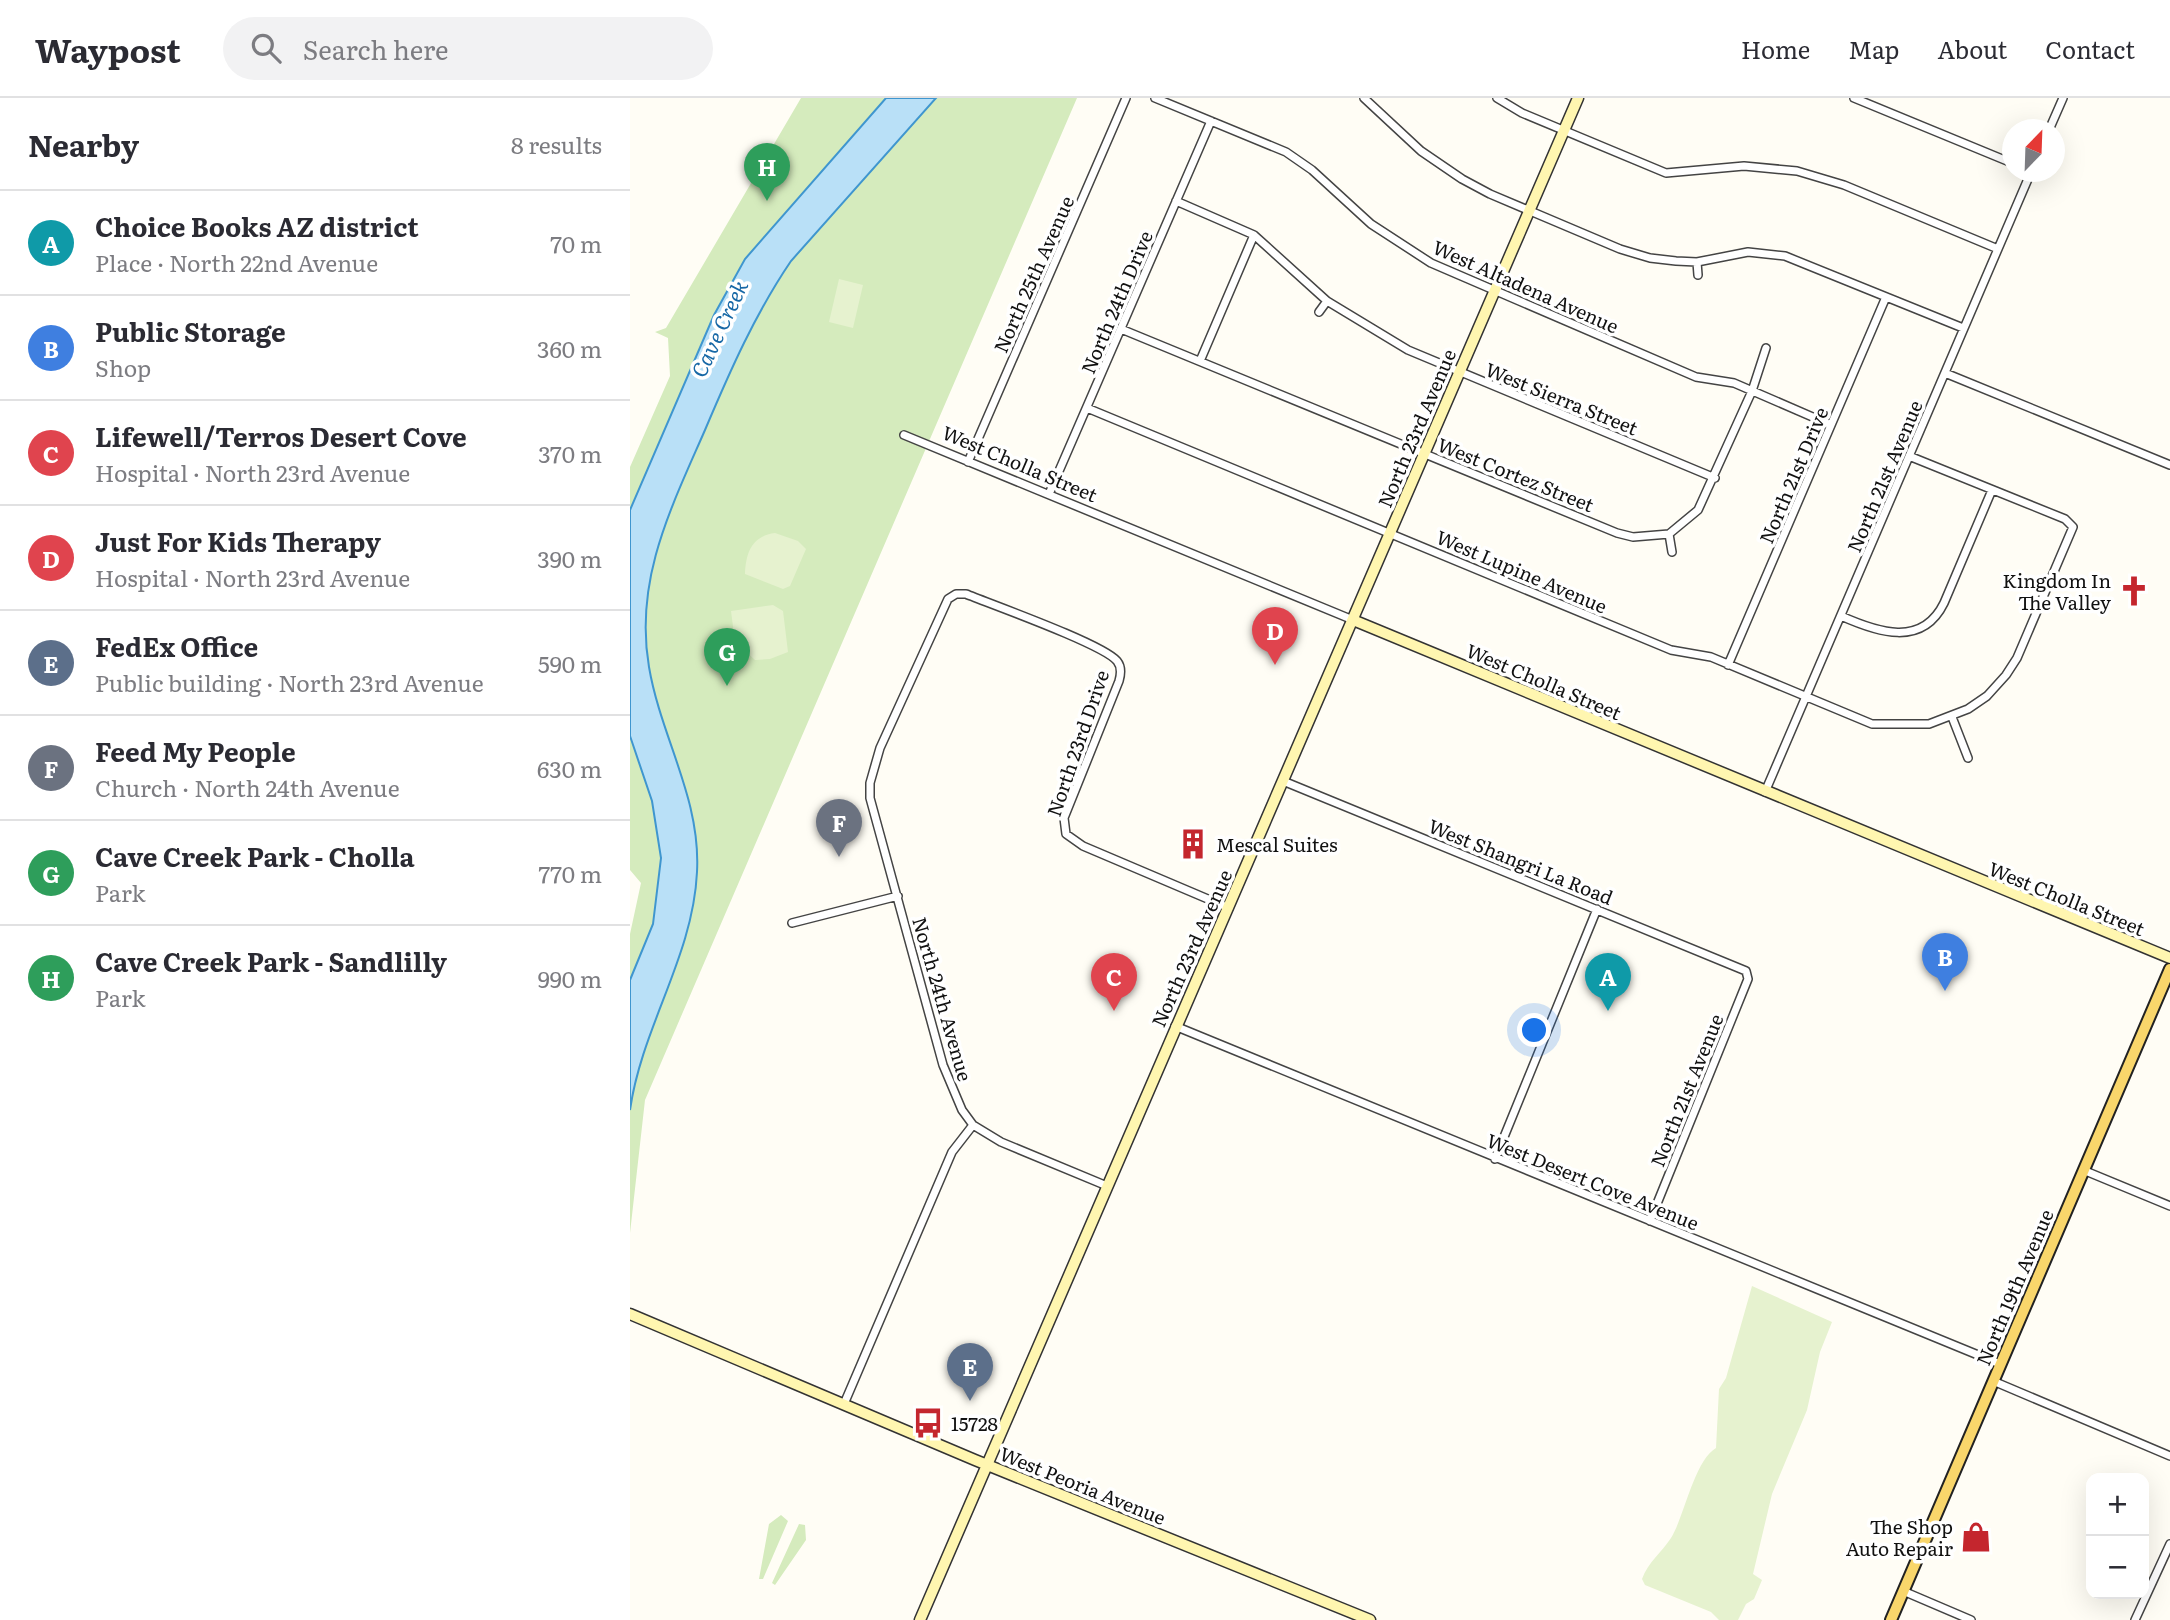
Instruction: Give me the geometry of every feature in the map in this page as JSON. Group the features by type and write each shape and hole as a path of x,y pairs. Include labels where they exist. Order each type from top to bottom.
{"main road":[{"name":"North 19th Avenue","path":"1891,1620 2170,968"}],"street":[{"name":"North 25th Avenue","path":"968,462 1126,98"},
{"name":"West Altadena Avenue","path":"1155,98 1286,152 1312,170 1371,224 1408,250 1494,293 1696,377 1724,381 1832,425"},
{"path":"1364,98 1440,165 1490,194 1638,255 1697,262 1748,252 1785,256 1964,328"},
{"path":"1497,98 1564,131 1666,173 1744,166 1777,168 1816,176 1998,249"},
{"name":"North 23rd Avenue","path":"920,1620 1578,98"},
{"path":"1854,98 2002,159"},
{"path":"2054,119 2063,98"},
{"name":"North 24th Drive","path":"1049,494 1211,121"},
{"name":"North 21st Avenue","path":"1765,792 2027,182"},
{"name":"West Sierra Street","path":"1177,201 1254,235 1327,301 1384,337 1459,372 1715,478"},
{"path":"1200,360 1254,235"},
{"path":"1697,262 1698,275"},
{"name":"North 21st Drive","path":"1728,665 1886,297"},
{"path":"1319,312 1327,301"},
{"name":"West Cortez Street","path":"1121,328 1617,533 1633,537 1669,534"},
{"path":"1672,552 1669,534 1698,510 1715,478 1752,391 1766,348"},
{"path":"1945,373 2170,465"},
{"name":"West Lupine Avenue","path":"1087,408 1671,650 1711,657 1858,719 1886,726 1929,724 1952,717 1987,696 2017,658 2073,527 2065,519 1992,490"},
{"name":"West Cholla Street","path":"904,435 2170,958"},
{"path":"1841,617 1887,634 1912,632 1940,612 1992,490 1909,456"},
{"name":"North 23rd Drive","path":"956,594 966,594 1096,647 1118,662 1121,671 1119,681 1064,818 1066,834 1083,846 1228,908"},
{"name":"North 24th Avenue","path":"956,594 942,607 880,748 870,783 870,798 943,1065 952,1091 973,1125"},
{"path":"1952,717 1968,758"},
{"name":"West Shangri La Road","path":"1283,781 1746,971"},
{"path":"792,923 898,895"},
{"path":"1495,1159 1597,909"},
{"name":"North 21st Avenue","path":"1650,1221 1748,979 1746,971"},
{"name":"West Desert Cove Avenue","path":"1175,1026 2000,1364"},
{"path":"844,1404 952,1152 973,1125 1001,1142 1107,1186"},
{"path":"2083,1170 2170,1206"},
{"name":"West Peoria Avenue","path":"630,1314 987,1464 1370,1620"},
{"path":"1993,1381 2170,1456"},
{"path":"2135,1620 2170,1544"},
{"path":"1903,1591 1971,1620"}],"green space":[{"path":"801,98 1077,98 645,1100 630,1233 630,934 641,883 630,870 630,467 670,376 668,338 655,332 666,328"},
{"path":"839,279 863,285 853,328 829,322"},
{"path":"775,533 798,541 806,549 790,586 783,589 745,574 752,546 761,538"},
{"path":"773,605 783,611 788,652 770,659 755,660 735,642 731,611"},
{"path":"1752,1286 1832,1322 1820,1352 1807,1410 1772,1494 1753,1574 1762,1580 1754,1599 1746,1604 1738,1620 1719,1620 1711,1612 1645,1585 1642,1579 1671,1538 1702,1464 1716,1448 1719,1389 1726,1378"},
{"path":"781,1515 788,1521 763,1579 759,1579 769,1524"},
{"path":"799,1524 805,1525 806,1540 775,1585 772,1583"}],"water":[{"name":"Cave Creek","path":"886,98 936,98 791,261 778,281 734,365 680,488 668,516 651,574 646,635 649,667 662,719 687,793 697,845 697,872 687,933 645,1049 630,1110 630,980 653,924 661,858 652,801 630,736 630,510 714,315 745,259"}],"place":[{"name":"Cave Creek Park - Sandlilly","path":"767,201"},
{"name":"Kingdom In The Valley","path":"2134,591"},
{"name":"Just For Kids Therapy","path":"1275,665"},
{"name":"Cave Creek Park - Cholla","path":"727,686"},
{"name":"Mescal Suites","path":"1193,844"},
{"name":"Feed My People","path":"839,857"},
{"name":"Public Storage","path":"1945,991"},
{"name":"Lifewell/Terros Desert Cove","path":"1114,1011"},
{"name":"Choice Books AZ district","path":"1608,1011"},
{"name":"FedEx Office","path":"970,1401"},
{"name":"15728","path":"928,1423"},
{"name":"The Shop Auto Repair","path":"1976,1537"}]}
